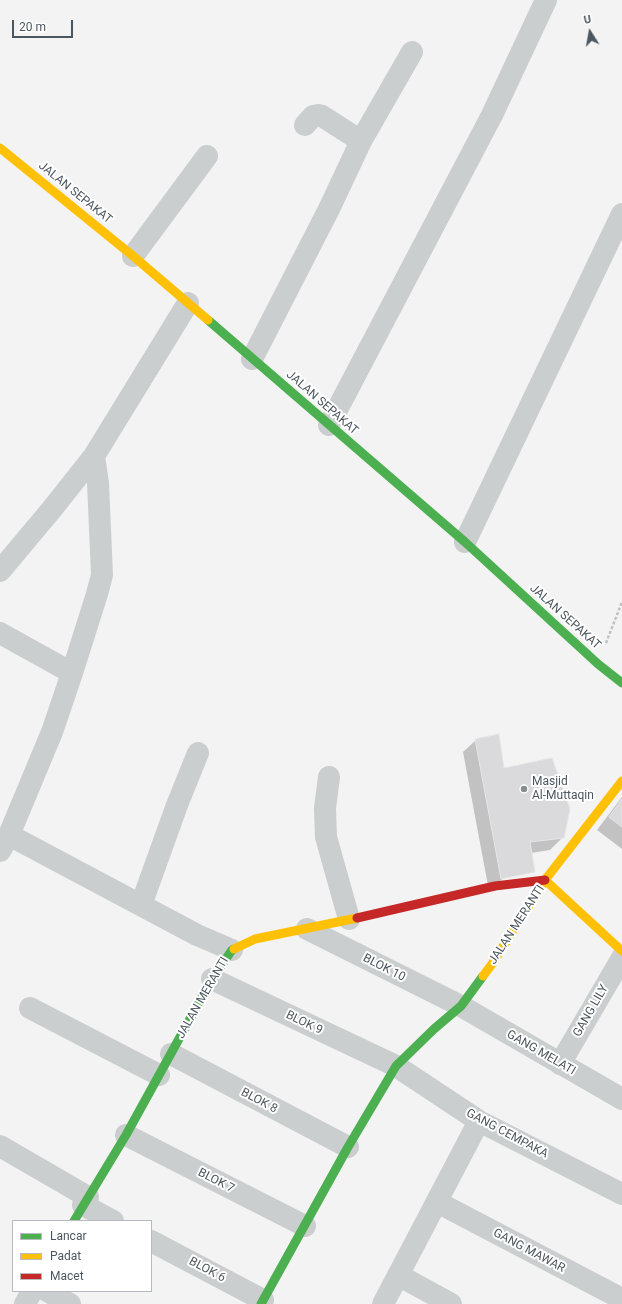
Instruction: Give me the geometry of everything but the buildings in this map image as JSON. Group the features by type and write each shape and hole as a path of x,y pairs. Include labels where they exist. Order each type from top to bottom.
{"street":[{"path":"329,425 492,115 546,0"},
{"path":"252,360 329,209 361,140 412,52"},
{"path":"305,125 313,116 322,116 361,140"},
{"name":"JALAN SEPAKAT","path":"2,155 133,256 464,542 622,684"},
{"path":"133,256 208,156"},
{"path":"464,542 622,214"},
{"path":"0,571 94,456 188,303"},
{"path":"94,456 98,483 102,575 52,732 4,843 141,905 197,935 232,950"},
{"path":"0,633 72,673"},
{"path":"141,905 177,805 198,753"},
{"path":"329,777 325,808 326,837 349,919"},
{"name":"JALAN MERANTI","path":"262,1302 348,1147 396,1066 434,1029 461,1006 492,964 545,880 622,781"},
{"path":"545,880 622,951"},
{"name":"JALAN MERANTI","path":"82,1208 126,1135 212,978 232,950 255,939 308,929 495,886 545,880"},
{"name":"BLOK 10","path":"308,929 461,1006"},
{"name":"GANG LILY","path":"560,1064 622,958"},
{"name":"BLOK 9","path":"212,978 396,1066"},
{"name":"GANG MELATI","path":"461,1006 622,1099"},
{"path":"30,1008 159,1075"},
{"name":"BLOK 8","path":"171,1054 348,1147"},
{"name":"GANG CEMPAKA","path":"396,1066 479,1121 622,1194"},
{"path":"383,1304 479,1121"},
{"name":"BLOK 7","path":"126,1135 305,1226"},
{"path":"0,1146 82,1208 111,1220"},
{"name":"GANG MAWAR","path":"437,1202 622,1299"},
{"name":"BLOK 6","path":"152,1242 262,1302"},
{"path":"398,1276 451,1304"},
{"path":"25,1304 31,1292"},
{"path":"49,1292 70,1304"}],"path":[{"path":"598,664 622,602"}],"traffic: fast":[{"path":"208,320 465,542 598,664 622,683"},
{"path":"75,1220 126,1135 212,979 234,949"},
{"path":"261,1304 348,1147 396,1066 434,1029 461,1006 483,976"}],"traffic: slow":[{"path":"0,148 133,256 208,320"},
{"path":"483,976 545,880 622,781"},
{"path":"545,880 622,951"},
{"path":"234,949 255,939 357,918"}],"traffic: jam":[{"path":"357,918 495,886 545,880"}],"place":[{"name":"Masjid Al-Muttaqin","path":"524,789"}]}
